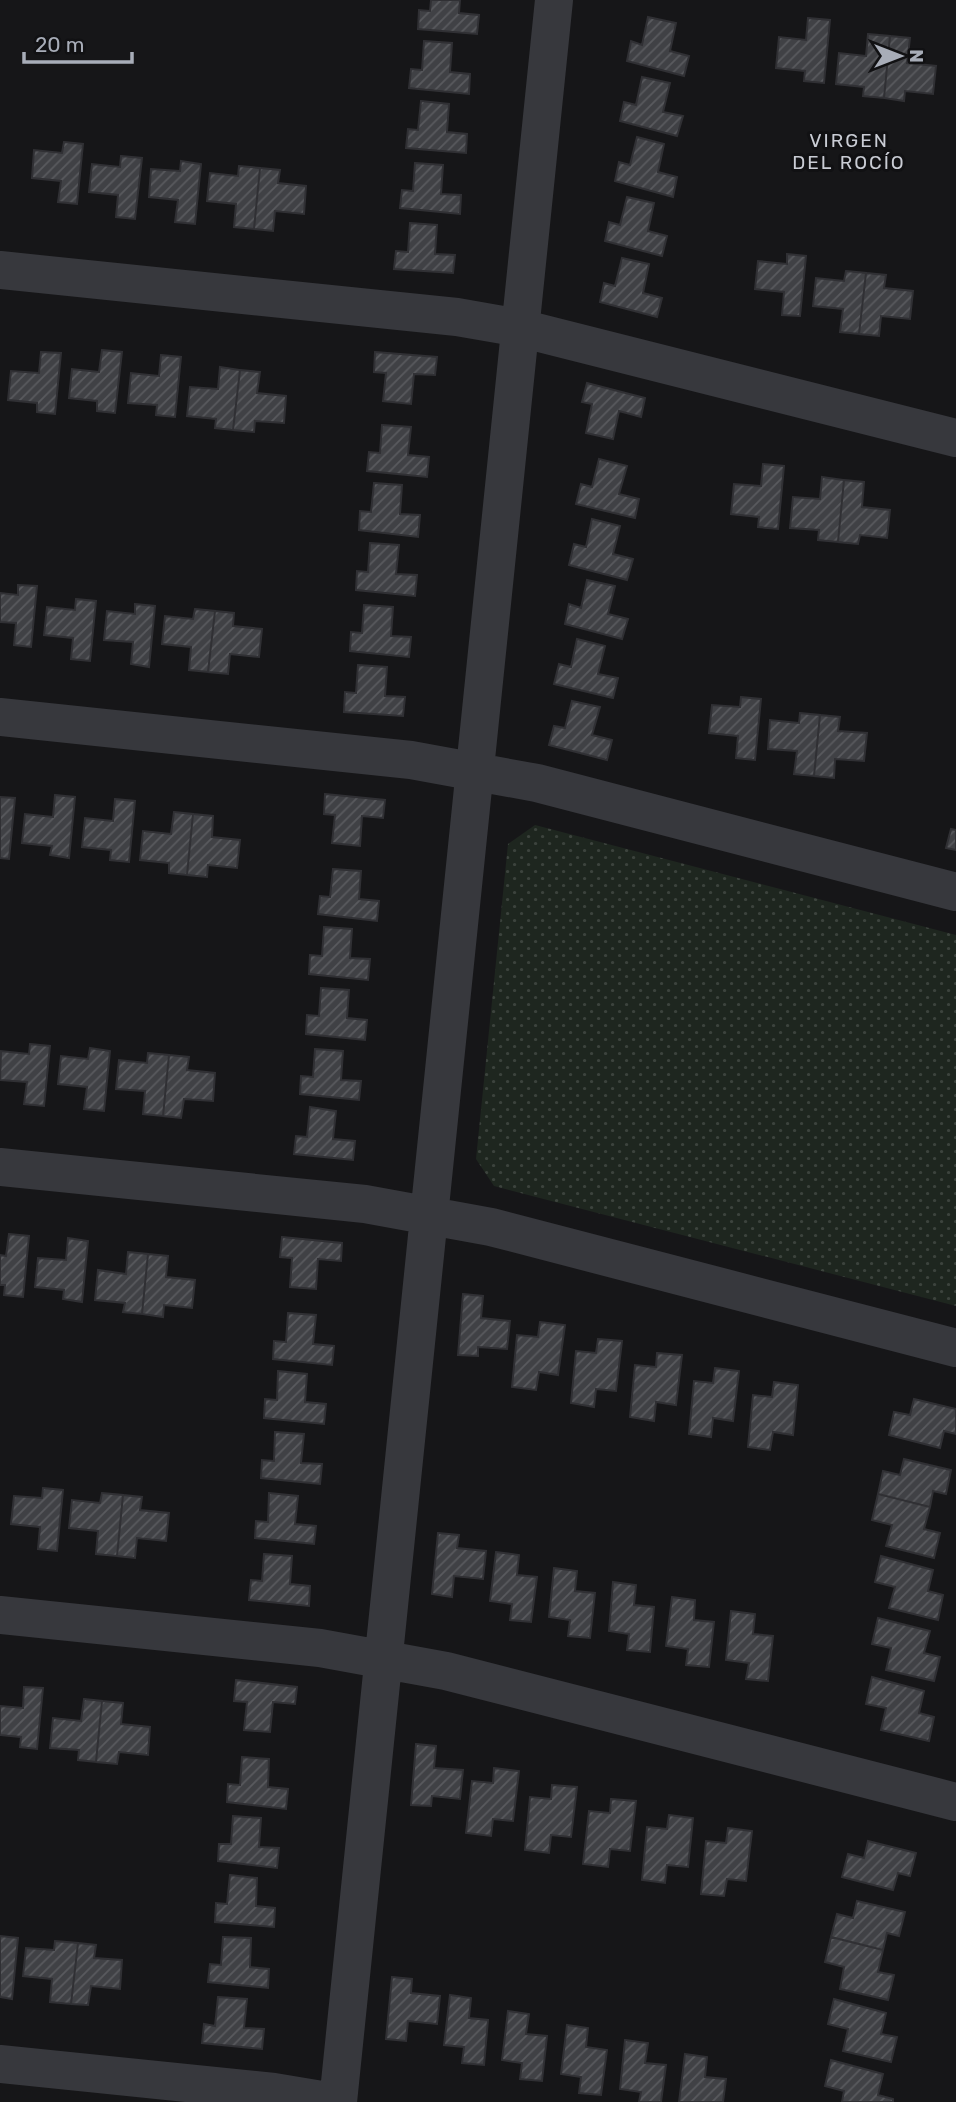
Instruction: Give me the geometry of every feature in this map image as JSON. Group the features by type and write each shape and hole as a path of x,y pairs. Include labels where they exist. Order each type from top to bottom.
{"street":[{"path":"0,2064 274,2092 336,2102 554,0"},
{"path":"0,270 457,317 520,328 956,438"},
{"path":"0,717 411,760 537,783 956,892"},
{"path":"0,1167 365,1204 492,1227 956,1348"},
{"path":"0,1615 320,1648 446,1671 956,1802"}],"shaded area":[{"path":"535,825 956,935 956,1306 494,1186 476,1159 508,844"}],"building":[{"path":"431,0 460,0 459,13 479,15 477,34 418,29 419,10 430,11"},
{"path":"648,17 676,23 670,51 689,56 684,76 627,61 631,41 642,45"},
{"path":"808,18 830,20 824,83 804,81 805,71 776,68 779,37 806,40"},
{"path":"868,34 890,36 884,98 863,96 864,87 836,84 839,53 866,56"},
{"path":"890,36 910,38 907,63 936,66 933,94 905,91 904,101 884,98"},
{"path":"424,41 452,43 450,72 470,74 469,94 409,88 411,69 422,70"},
{"path":"642,77 670,83 663,112 683,116 677,136 620,121 624,102 636,105"},
{"path":"421,101 449,104 447,132 467,134 466,153 406,148 408,129 418,130"},
{"path":"637,137 664,144 658,172 677,177 673,197 615,181 619,162 630,165"},
{"path":"64,142 83,144 77,204 58,202 61,181 32,178 34,150 62,153"},
{"path":"121,156 142,158 135,219 116,217 118,195 89,192 92,164 120,167"},
{"path":"181,161 201,164 195,224 175,222 178,200 149,197 151,169 180,171"},
{"path":"415,163 443,165 441,194 461,195 460,214 400,208 402,190 413,191"},
{"path":"239,166 260,168 254,229 234,227 236,204 207,201 210,173 238,176"},
{"path":"260,168 280,170 278,183 306,186 304,214 275,211 273,231 254,229"},
{"path":"627,197 654,203 648,231 667,236 662,256 605,241 609,222 620,225"},
{"path":"410,223 437,225 435,254 455,255 453,273 394,269 396,251 408,252"},
{"path":"787,254 806,256 800,316 782,315 784,292 755,289 758,261 787,264"},
{"path":"622,258 649,264 643,293 662,298 657,317 600,302 604,283 615,286"},
{"path":"846,271 866,273 859,334 840,332 843,309 813,306 816,278 844,281"},
{"path":"866,273 886,275 884,288 913,291 910,319 881,316 879,336 859,334"},
{"path":"102,350 122,352 115,413 97,411 97,401 69,398 72,369 99,372"},
{"path":"41,352 61,353 55,414 37,412 37,403 8,400 11,371 39,373"},
{"path":"375,352 437,357 435,375 414,374 411,404 383,401 386,373 374,372"},
{"path":"161,355 181,357 175,417 156,415 157,405 128,403 131,373 159,376"},
{"path":"220,367 240,370 233,430 215,428 216,419 187,416 190,387 218,389"},
{"path":"240,370 260,372 257,393 286,396 284,423 255,421 254,432 233,430"},
{"path":"587,383 645,398 641,417 619,411 613,439 586,433 592,404 582,402"},
{"path":"382,425 411,427 408,455 429,457 427,477 367,471 369,452 380,453"},
{"path":"599,459 627,466 619,494 639,499 635,518 576,504 581,484 592,487"},
{"path":"763,464 784,466 778,529 758,527 759,517 731,514 734,484 761,486"},
{"path":"822,477 844,480 838,542 818,540 819,530 790,528 793,497 820,499"},
{"path":"844,480 864,482 862,507 890,510 887,538 860,535 858,544 838,542"},
{"path":"374,483 402,485 400,514 420,515 418,537 359,530 360,511 371,512"},
{"path":"592,519 620,526 613,554 633,559 627,580 569,565 574,544 586,547"},
{"path":"370,543 399,545 396,574 417,575 415,596 356,590 357,571 368,572"},
{"path":"587,580 615,586 608,614 628,619 622,639 565,624 569,604 581,608"},
{"path":"18,585 37,586 31,647 14,645 16,623 0,622 0,593 18,595"},
{"path":"76,599 96,601 90,661 71,659 73,638 44,635 47,607 75,610"},
{"path":"135,604 155,606 149,667 131,664 133,642 104,640 107,611 135,614"},
{"path":"364,605 393,607 391,636 411,637 409,657 350,651 351,632 362,633"},
{"path":"195,609 215,611 208,672 189,670 191,647 162,644 165,616 193,619"},
{"path":"215,611 234,613 233,626 262,629 259,657 230,654 228,674 208,672"},
{"path":"577,639 605,646 598,674 618,678 613,698 554,684 559,664 571,667"},
{"path":"358,665 387,667 385,696 405,697 403,716 344,712 345,692 356,693"},
{"path":"741,697 761,699 755,760 736,758 738,736 709,733 712,705 740,707"},
{"path":"572,701 600,707 592,735 612,740 607,760 549,745 554,726 565,728"},
{"path":"800,713 820,715 814,776 794,774 797,751 768,749 770,720 799,723"},
{"path":"820,715 840,717 838,731 867,733 864,761 835,759 834,778 814,776"},
{"path":"325,794 385,800 383,818 362,816 360,846 332,843 335,815 324,814"},
{"path":"55,795 75,797 69,858 50,855 52,846 22,843 25,814 53,817"},
{"path":"0,797 15,798 9,859 0,858"},
{"path":"115,799 135,801 129,862 110,860 111,850 82,847 85,818 113,821"},
{"path":"174,812 193,814 187,875 169,873 169,863 140,860 143,831 171,834"},
{"path":"193,814 213,816 212,837 240,840 237,868 208,865 207,877 187,875"},
{"path":"951,829 956,830 956,850 946,848"},
{"path":"333,869 361,871 359,899 379,901 377,921 318,914 320,896 330,897"},
{"path":"324,927 352,929 350,958 370,959 368,980 309,974 310,955 322,956"},
{"path":"321,988 349,990 347,1018 367,1020 365,1040 306,1034 307,1015 319,1016"},
{"path":"30,1044 50,1046 44,1106 24,1104 27,1082 0,1080 1,1051 29,1054"},
{"path":"90,1048 110,1051 104,1111 84,1109 87,1087 58,1084 61,1056 88,1059"},
{"path":"315,1049 343,1051 341,1080 361,1081 359,1100 300,1094 301,1076 313,1077"},
{"path":"148,1053 169,1055 163,1116 143,1114 145,1091 116,1089 119,1060 147,1063"},
{"path":"169,1055 189,1057 187,1070 215,1073 213,1101 184,1099 181,1118 163,1116"},
{"path":"310,1107 336,1111 333,1139 355,1141 353,1160 294,1154 296,1136 307,1137"},
{"path":"9,1234 29,1236 23,1297 4,1295 5,1285 0,1285 0,1255 6,1256"},
{"path":"282,1237 342,1243 341,1261 318,1259 316,1289 290,1287 292,1258 280,1257"},
{"path":"68,1238 88,1241 82,1302 63,1299 64,1290 35,1287 38,1258 66,1260"},
{"path":"128,1252 148,1254 142,1314 123,1312 125,1303 95,1300 98,1270 126,1274"},
{"path":"148,1254 168,1256 166,1277 195,1280 192,1308 164,1305 163,1317 142,1314"},
{"path":"463,1294 483,1296 481,1318 510,1321 507,1349 478,1347 478,1356 458,1355"},
{"path":"288,1313 316,1315 313,1344 334,1346 332,1365 273,1359 274,1341 286,1342"},
{"path":"540,1322 565,1325 558,1375 539,1372 536,1390 512,1387 517,1335 538,1337"},
{"path":"598,1339 622,1341 616,1391 596,1389 594,1407 571,1403 576,1351 596,1353"},
{"path":"657,1353 682,1355 676,1405 656,1402 654,1421 630,1417 635,1365 656,1367"},
{"path":"715,1368 739,1371 733,1421 713,1418 711,1437 689,1434 694,1381 713,1383"},
{"path":"278,1371 307,1374 305,1402 326,1404 324,1424 264,1418 265,1399 277,1400"},
{"path":"774,1382 798,1385 793,1435 773,1432 770,1450 748,1447 753,1395 772,1397"},
{"path":"914,1399 956,1409 956,1434 944,1431 940,1448 889,1435 894,1412 910,1415"},
{"path":"275,1432 304,1434 301,1463 322,1464 320,1484 261,1478 262,1460 274,1461"},
{"path":"904,1459 951,1470 946,1494 933,1491 930,1507 878,1494 883,1471 900,1475"},
{"path":"43,1488 63,1490 57,1551 38,1549 40,1527 11,1524 14,1496 42,1498"},
{"path":"102,1493 123,1495 117,1556 96,1554 98,1531 69,1528 72,1500 100,1503"},
{"path":"269,1493 298,1496 295,1524 316,1526 314,1544 255,1538 256,1521 268,1522"},
{"path":"878,1494 930,1507 924,1529 940,1533 934,1558 886,1546 892,1525 872,1520"},
{"path":"123,1495 142,1497 140,1510 169,1513 166,1541 137,1538 135,1558 117,1556"},
{"path":"438,1533 459,1535 457,1548 486,1551 483,1579 454,1576 452,1597 432,1594"},
{"path":"496,1552 519,1555 517,1575 537,1577 531,1622 510,1620 512,1604 490,1601"},
{"path":"264,1554 292,1556 290,1584 310,1586 309,1606 249,1600 251,1580 262,1581"},
{"path":"881,1556 933,1570 928,1591 943,1595 938,1620 889,1608 895,1587 875,1582"},
{"path":"554,1568 577,1571 575,1591 595,1593 590,1638 568,1636 570,1620 549,1617"},
{"path":"613,1582 636,1585 634,1605 654,1607 650,1652 627,1650 629,1634 609,1631"},
{"path":"672,1597 695,1600 694,1620 714,1622 709,1667 686,1665 688,1649 666,1646"},
{"path":"731,1611 755,1614 753,1634 773,1636 768,1681 746,1679 749,1663 726,1660"},
{"path":"878,1618 930,1631 924,1653 940,1657 934,1681 886,1670 891,1648 872,1644"},
{"path":"872,1677 924,1691 919,1713 934,1717 929,1741 881,1730 886,1708 866,1704"},
{"path":"236,1680 297,1687 295,1704 273,1702 270,1732 244,1730 247,1702 234,1701"},
{"path":"24,1687 43,1688 37,1749 20,1747 21,1737 0,1735 0,1706 23,1708"},
{"path":"84,1699 102,1701 96,1762 78,1760 79,1750 50,1748 53,1718 81,1721"},
{"path":"102,1701 123,1703 121,1724 150,1727 148,1755 119,1752 117,1764 96,1762"},
{"path":"416,1744 436,1746 434,1768 463,1770 460,1799 432,1796 431,1806 411,1805"},
{"path":"242,1757 269,1759 268,1787 288,1789 286,1809 227,1802 228,1784 240,1785"},
{"path":"494,1768 519,1771 513,1821 493,1819 491,1836 466,1833 472,1781 493,1783"},
{"path":"552,1785 577,1787 571,1837 551,1835 549,1853 525,1850 530,1797 551,1799"},
{"path":"611,1799 636,1801 630,1851 610,1849 608,1867 583,1864 589,1811 610,1813"},
{"path":"669,1815 693,1818 688,1867 667,1865 665,1883 642,1880 647,1827 667,1829"},
{"path":"233,1816 261,1818 259,1847 279,1848 277,1868 218,1861 219,1844 231,1844"},
{"path":"728,1828 752,1831 746,1881 727,1879 724,1896 701,1894 706,1841 726,1843"},
{"path":"868,1841 916,1853 910,1876 898,1873 893,1890 842,1877 848,1854 864,1858"},
{"path":"230,1875 257,1878 256,1906 275,1908 274,1927 215,1922 216,1903 227,1904"},
{"path":"857,1901 905,1912 899,1936 887,1933 883,1950 831,1937 837,1914 853,1918"},
{"path":"0,1936 18,1938 12,1999 0,1997"},
{"path":"223,1937 251,1938 250,1967 269,1969 268,1988 208,1982 210,1964 221,1965"},
{"path":"831,1937 883,1950 878,1972 894,1975 888,2000 840,1989 844,1967 825,1962"},
{"path":"55,1941 78,1943 71,2004 50,2002 52,1979 23,1976 26,1948 54,1950"},
{"path":"78,1943 96,1945 94,1958 122,1960 120,1989 91,1986 88,2005 71,2004"},
{"path":"392,1977 412,1979 411,1993 440,1996 437,2024 408,2021 406,2041 386,2039"},
{"path":"450,1995 471,1998 469,2018 488,2020 484,2065 462,2063 464,2047 444,2045"},
{"path":"218,1997 247,1999 244,2028 264,2029 262,2049 202,2043 204,2024 215,2026"},
{"path":"834,1999 886,2013 881,2034 897,2037 891,2062 843,2051 848,2029 828,2024"},
{"path":"508,2011 529,2014 526,2034 547,2036 542,2081 520,2079 522,2063 502,2060"},
{"path":"567,2025 588,2028 586,2047 607,2050 601,2095 579,2093 581,2077 561,2074"},
{"path":"625,2040 648,2043 645,2063 666,2065 661,2102 639,2102 641,2092 620,2089"},
{"path":"685,2054 707,2057 705,2077 726,2079 723,2102 679,2102"},
{"path":"831,2060 883,2074 878,2095 893,2099 893,2102 842,2102 844,2091 825,2086"}],"district":[{"name":"VIRGEN DEL ROCÍO","path":"849,151"}]}
